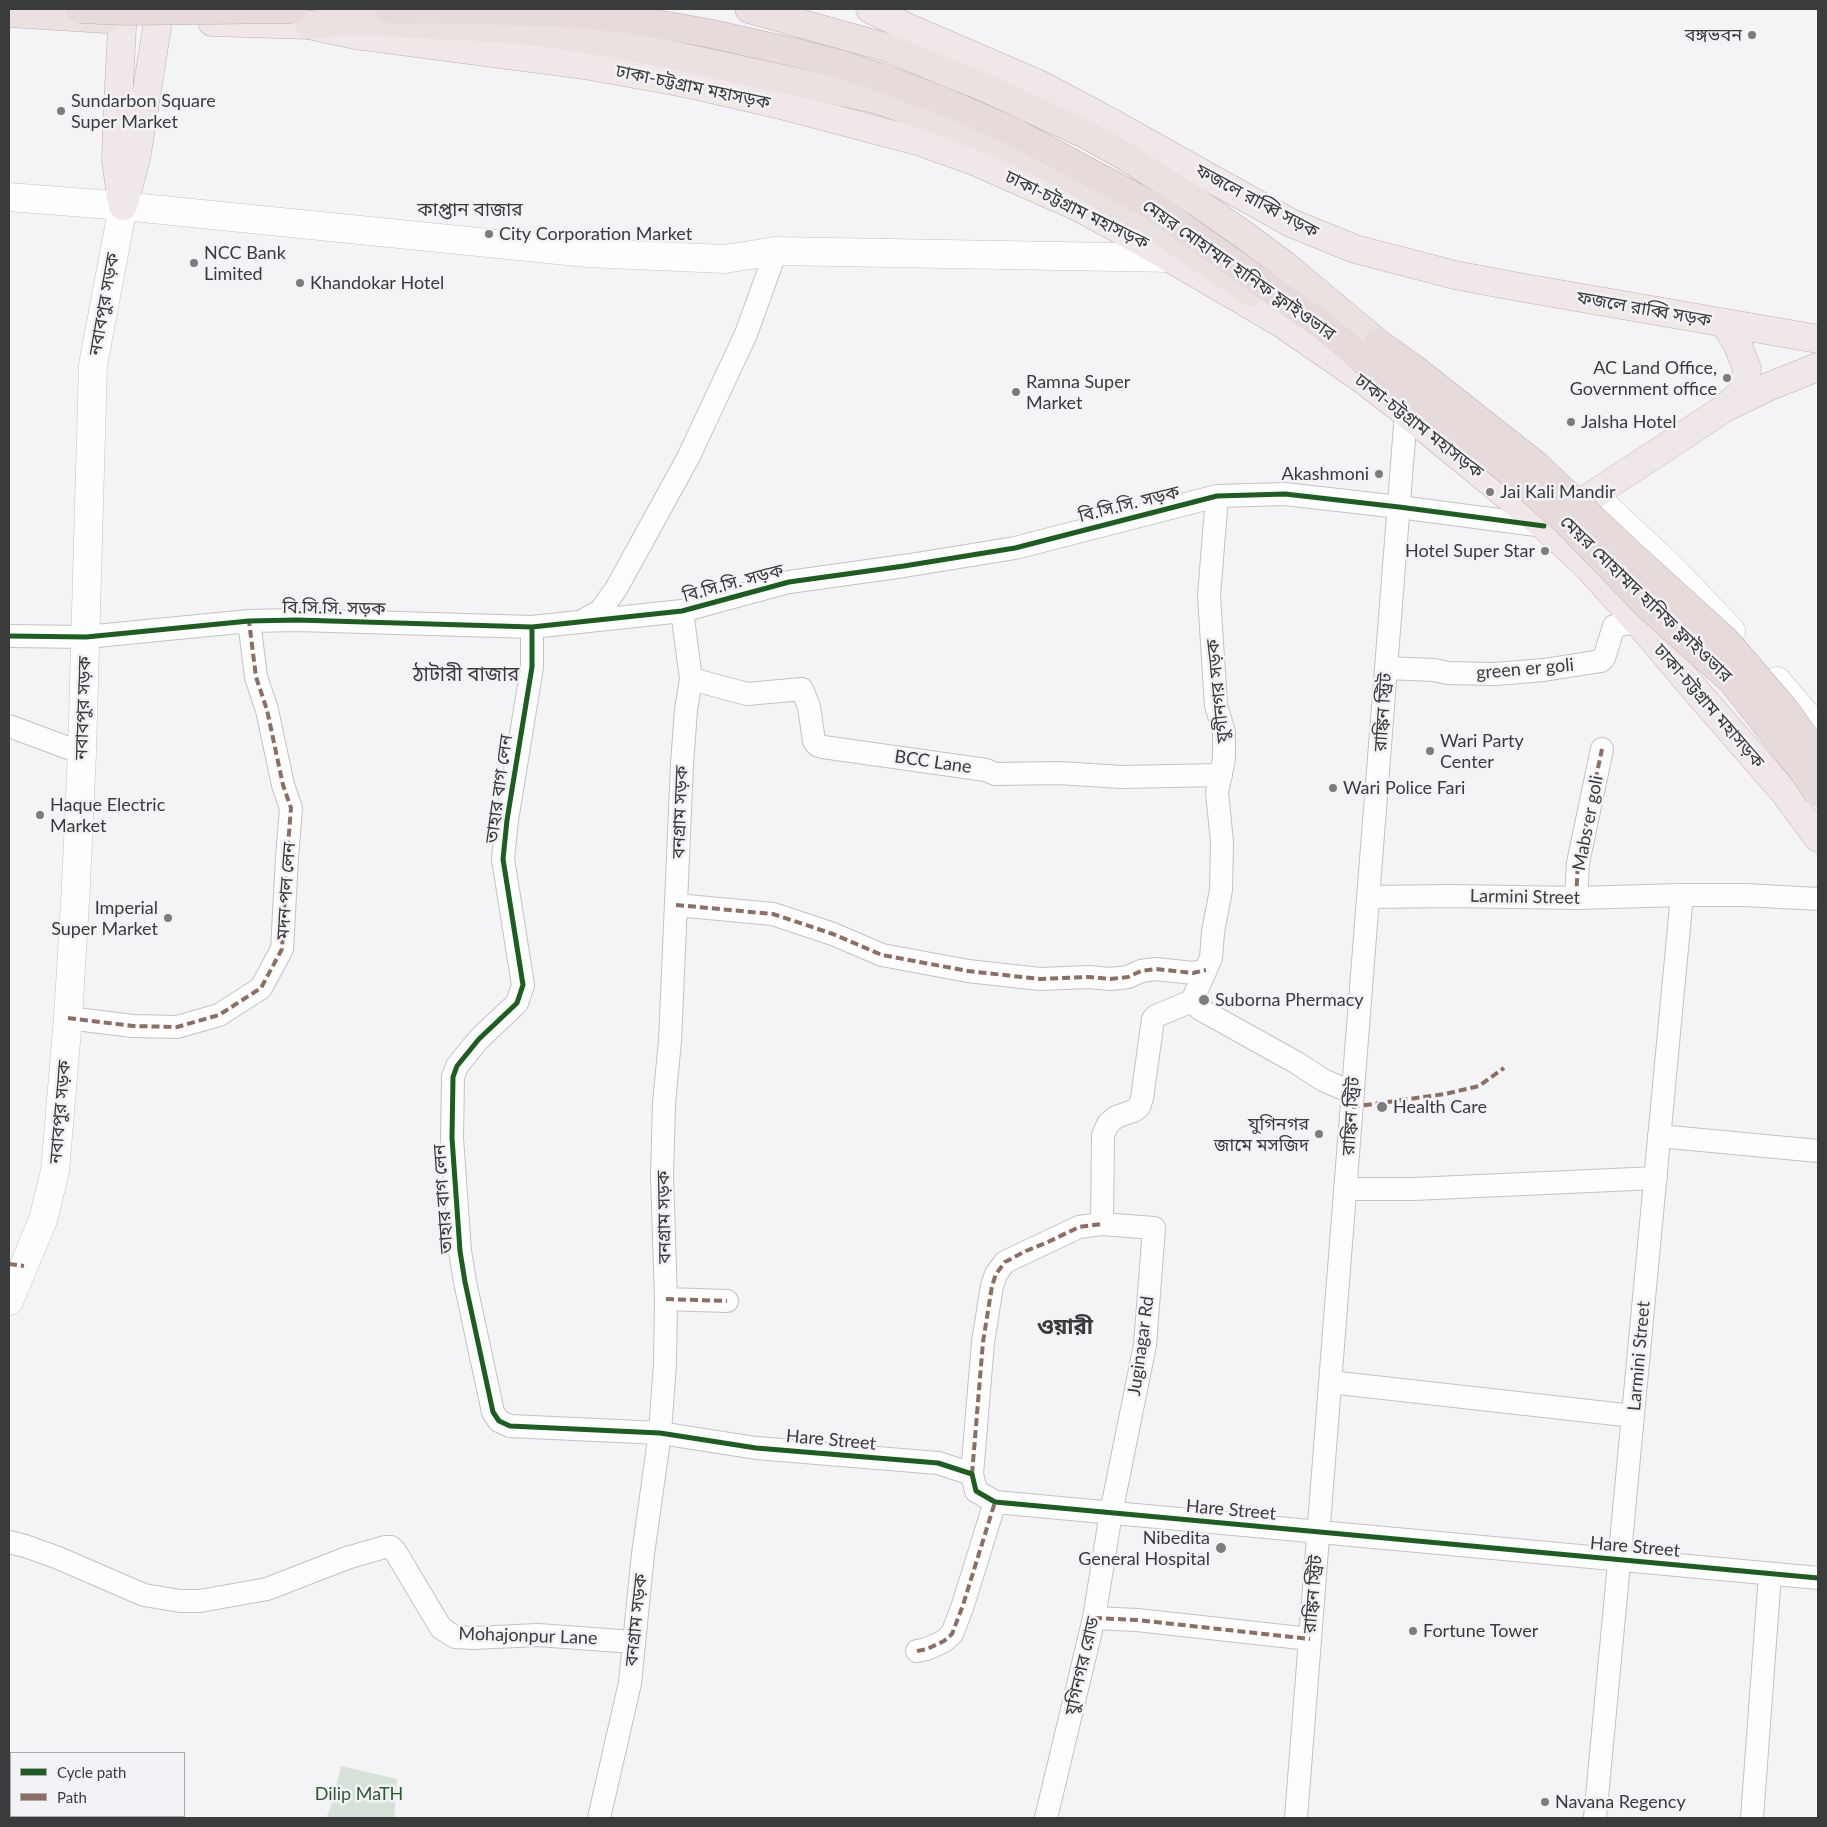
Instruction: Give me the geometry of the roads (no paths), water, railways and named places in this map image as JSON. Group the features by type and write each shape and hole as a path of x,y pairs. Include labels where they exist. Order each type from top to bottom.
{"highway":[{"path":"80,9 301,17 340,22 383,15 514,29 595,40 793,80 875,99 911,110 1009,148 1072,179 1150,224 1238,282 1317,338 1370,351"},
{"name":"মেয়র মোহাম্মদ হানিফ ফ্লাইওভার","path":"672,9 779,30 854,53 1021,123 1069,146 1182,214 1269,275 1370,351 1566,522 1649,607 1732,681 1804,772 1818,793"},
{"path":"749,9 885,47 986,88 1085,134 1123,155 1201,205 1286,266 1370,351"},
{"name":"মেয়র মোহাম্মদ হানিফ ফ্লাইওভার","path":"383,15 512,11 556,12 628,19 708,33 840,64 944,101 1014,132 1154,207 1327,329 1370,351 1413,368 1537,466 1726,641 1785,710 1818,757"},
{"path":"9,13 123,14"}],"main road":[{"name":"ফজলে রাব্বি সড়ক","path":"877,11 1041,85 1130,132 1292,223 1355,249 1455,275 1818,339"},
{"name":"ঢাকা-চট্টগ্রাম মহাসড়ক","path":"123,14 301,17 356,35 585,65 681,82 853,123 921,142 974,161 1080,208 1172,258 1284,325 1406,413 1544,526 1586,566 1638,622 1784,792 1818,838"},
{"name":"নবাবপুর সড়ক","path":"122,206 116,160 123,14"},
{"path":"122,206 136,159 158,15"},
{"path":"1724,323 1737,343 1747,370 1742,392 1725,408"},
{"path":"1544,526 1725,408 1770,386 1818,367"}],"street":[{"path":"9,198 122,206 587,253 725,258 776,251 1172,258"},
{"name":"নবাবপুর সড়ক","path":"9,1301 16,1265 43,1220 55,1171 68,1018 76,885 86,637 93,365 122,206"},
{"path":"581,622 600,611 616,588 688,458 746,334 776,251"},
{"name":"রাঙ্কিন স্ট্রিট","path":"1296,1818 1406,413"},
{"name":"বি.সি.সি. সড়ক","path":"9,636 86,637 249,621 297,620 532,627 682,611 789,582 1015,548 1217,496 1285,494 1544,526"},
{"path":"1594,495 1671,568 1743,643 1818,729"},
{"name":"যুগীনগর সড়ক","path":"1192,1002 1211,958 1213,932 1221,890 1222,842 1217,792 1224,759 1224,732 1216,705 1209,596 1217,496"},
{"name":"বনগ্রাম সড়ক","path":"599,1818 630,1684 644,1546 660,1433 665,1363 664,1103 670,1041 682,764 686,710 691,679 682,611"},
{"name":"মদন পল লেন","path":"68,1018 133,1026 177,1027 219,1015 261,988 282,949 291,808 283,786 267,710 256,677 249,621"},
{"name":"green er goli","path":"1386,668 1434,670 1448,673 1495,674 1544,670 1601,662 1614,626 1638,622"},
{"name":"তাহার বাগ লেন","path":"532,627 532,667 507,820 503,859 523,985 516,1002 479,1039 457,1066 453,1077 452,1138 460,1251 493,1412 499,1421 510,1426 660,1433"},
{"name":"BCC Lane","path":"691,679 747,694 802,689 809,707 814,741 817,745 832,748 986,770 995,774 1059,772 1121,777 1221,775"},
{"path":"9,726 82,753"},
{"name":"Mabs er goli","path":"1576,898 1578,863 1602,749"},
{"path":"1784,792 1818,757"},
{"name":"Larmini Street","path":"1368,898 1451,896 1576,898 1682,895 1818,899"},
{"name":"Larmini Street","path":"1595,1818 1682,895"},
{"path":"676,905 773,914 833,934 882,955 968,971 1040,979 1089,977 1110,979 1128,977 1141,971 1156,969 1193,973 1206,970"},
{"path":"972,1474 983,1342 992,1286 996,1274 1006,1262 1078,1226 1102,1224 1103,1135 1108,1124 1116,1117 1139,1107 1142,1098 1152,1019 1192,1002 1200,1009 1323,1080 1353,1094"},
{"path":"1660,1136 1818,1151"},
{"path":"1345,1189 1413,1190 1656,1178"},
{"name":"Juginagar Rd","path":"1102,1224 1154,1228 1145,1345 1111,1513"},
{"path":"666,1299 727,1301"},
{"path":"1330,1382 1633,1416"},
{"name":"Hare Street","path":"660,1433 756,1448 938,1463 972,1474 976,1491 995,1502 1818,1578"},
{"path":"917,1651 936,1645 952,1634 995,1502"},
{"name":"যুগিনগর রোড","path":"1046,1818 1094,1618 1111,1513"},
{"name":"Mohajonpur Lane","path":"9,1542 56,1557 144,1596 180,1601 200,1601 267,1589 347,1558 391,1547 441,1628 455,1637 538,1635 633,1642"},
{"path":"1752,1818 1770,1574"},
{"path":"1094,1618 1137,1620 1310,1640"}],"place":[{"name":"বঙ্গভবন","path":"1752,35"},
{"name":"Sundarbon Square Super Market","path":"61,111"},
{"name":"City Corporation Market","path":"489,234"},
{"name":"NCC Bank Limited","path":"194,263"},
{"name":"Khandokar Hotel","path":"300,283"},
{"name":"AC Land Office, Government office","path":"1727,378"},
{"name":"Ramna Super Market","path":"1016,392"},
{"name":"Jalsha Hotel","path":"1571,422"},
{"name":"Akashmoni","path":"1379,474"},
{"name":"Jai Kali Mandir","path":"1490,492"},
{"name":"Hotel Super Star","path":"1545,551"},
{"name":"Wari Party Center","path":"1430,751"},
{"name":"Wari Police Fari","path":"1333,788"},
{"name":"Haque Electric Market","path":"40,815"},
{"name":"Imperial Super Market","path":"168,918"},
{"name":"Suborna Phermacy","path":"1204,1000"},
{"name":"Health Care","path":"1382,1107"},
{"name":"যুগিনগর জামে মসজিদ","path":"1319,1134"},
{"name":"Nibedita General Hospital","path":"1221,1548"},
{"name":"Fortune Tower","path":"1413,1631"},
{"name":"Navana Regency","path":"1545,1802"}],"district":[{"name":"কাপ্তান বাজার","path":"470,210"},
{"name":"ঠাটারী বাজার","path":"466,675"},
{"name":"ওয়ারী","path":"1065,1327"}],"park label":[{"name":"Dilip MaTH","path":"359,1794"}]}
